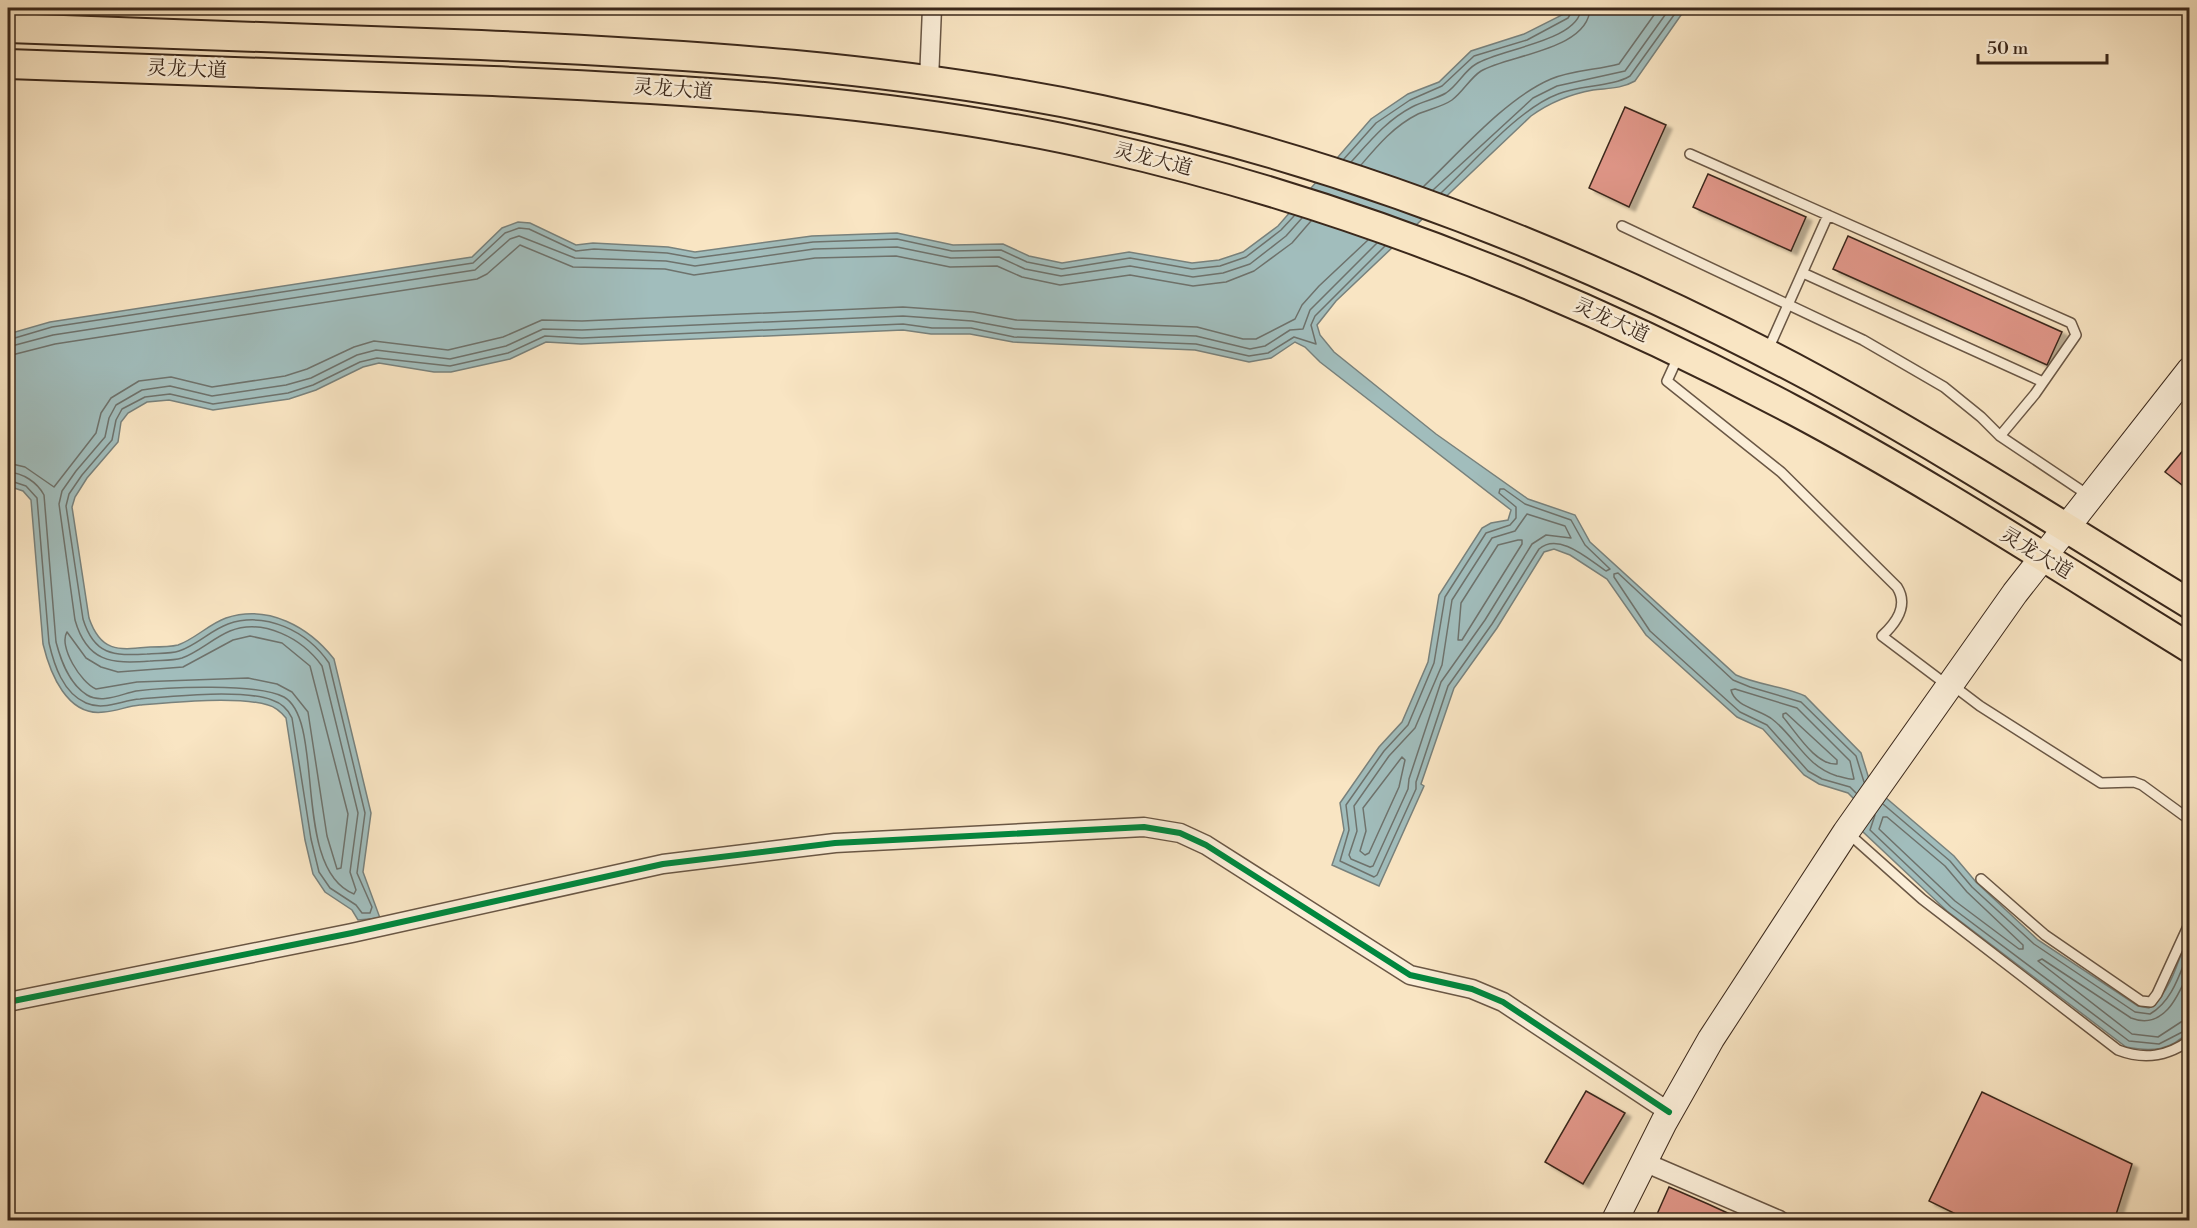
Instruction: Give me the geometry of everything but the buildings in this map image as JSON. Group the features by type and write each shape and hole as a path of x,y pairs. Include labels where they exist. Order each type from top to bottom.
{"main road":[{"name":"灵龙大道","path":"8,28 655,53 801,64 928,80 1103,111 1302,164 1447,213 1614,280 1767,354 1894,424 2190,604"},
{"name":"灵龙大道","path":"8,64 610,86 757,96 905,112 1032,133 1158,160 1280,194 1426,244 1599,314 1681,352 1876,456 2190,648"},
{"path":"1616,1221 1669,1112 1743,987 1847,831 1949,684 2066,528 2190,370"}],"street":[{"path":"928,80 932,8"},
{"path":"8,1002 352,933 663,864 835,843 1144,827 1180,833 1206,845 1410,975 1473,990 1503,1002 1669,1112"},
{"path":"1644,1162 1779,1221"}],"lane":[{"path":"1690,154 2071,323 2076,335 2043,382 2000,436"},
{"path":"1767,354 1828,215"},
{"path":"1622,226 1863,339 1944,387 2000,436 2043,468 2090,497"},
{"path":"1803,273 2043,382"},
{"path":"1681,352 1667,381 1781,472 1897,587 1903,598 1901,611 1892,627 1882,636 1980,706 2101,783 2134,782 2142,785 2190,820"},
{"path":"1847,831 1931,906 2118,1050 2148,1058 2173,1050 2190,1040"},
{"path":"1982,879 2045,936 2141,1001 2151,1002 2157,994 2190,922"}],"water":[{"path":"1570,8 1686,8 1635,81 1620,87 1593,90 1568,97 1531,116 1336,301 1317,325 1320,335 1334,352 1436,434 1528,499 1575,515 1590,542 1736,675 1805,696 1861,753 1869,779 1885,797 1954,856 1976,882 2038,940 2138,1006 2149,1008 2164,993 2189,932 2189,1031 2175,1043 2152,1049 2126,1047 1947,911 1861,830 1870,815 1848,793 1819,784 1804,775 1763,729 1737,717 1646,635 1607,579 1570,555 1554,549 1544,552 1497,628 1454,688 1421,784 1424,786 1379,886 1332,865 1344,830 1340,803 1379,747 1402,722 1428,662 1439,595 1482,528 1491,523 1508,520 1511,510 1320,362 1305,347 1295,342 1271,358 1249,362 1195,350 1013,342 970,334 931,334 903,330 581,344 546,342 510,359 451,372 434,372 379,363 363,367 316,390 289,399 213,410 169,400 147,402 128,413 121,422 118,442 87,478 75,497 72,507 89,618 94,629 99,638 112,647 129,649 168,647 184,642 226,618 242,614 257,614 286,621 300,628 324,647 334,659 371,813 363,872 380,918 358,920 352,910 325,892 313,874 305,840 286,718 278,710 255,702 223,700 154,704 91,712 80,708 70,700 62,691 50,668 43,644 31,500 23,491 8,486 8,334 50,322 472,257 502,228 518,222 530,223 576,245 593,243 668,247 695,252 812,236 897,233 953,245 1003,244 1029,256 1062,263 1129,252 1192,263 1219,260 1243,252 1278,226 1371,119 1408,94 1439,82 1471,51 1524,34 1564,14"}],"cycle path":[{"path":"8,1002 352,933 663,864 835,843 1144,827 1180,833 1206,845 1410,975 1472,989 1503,1002 1669,1112"}]}
